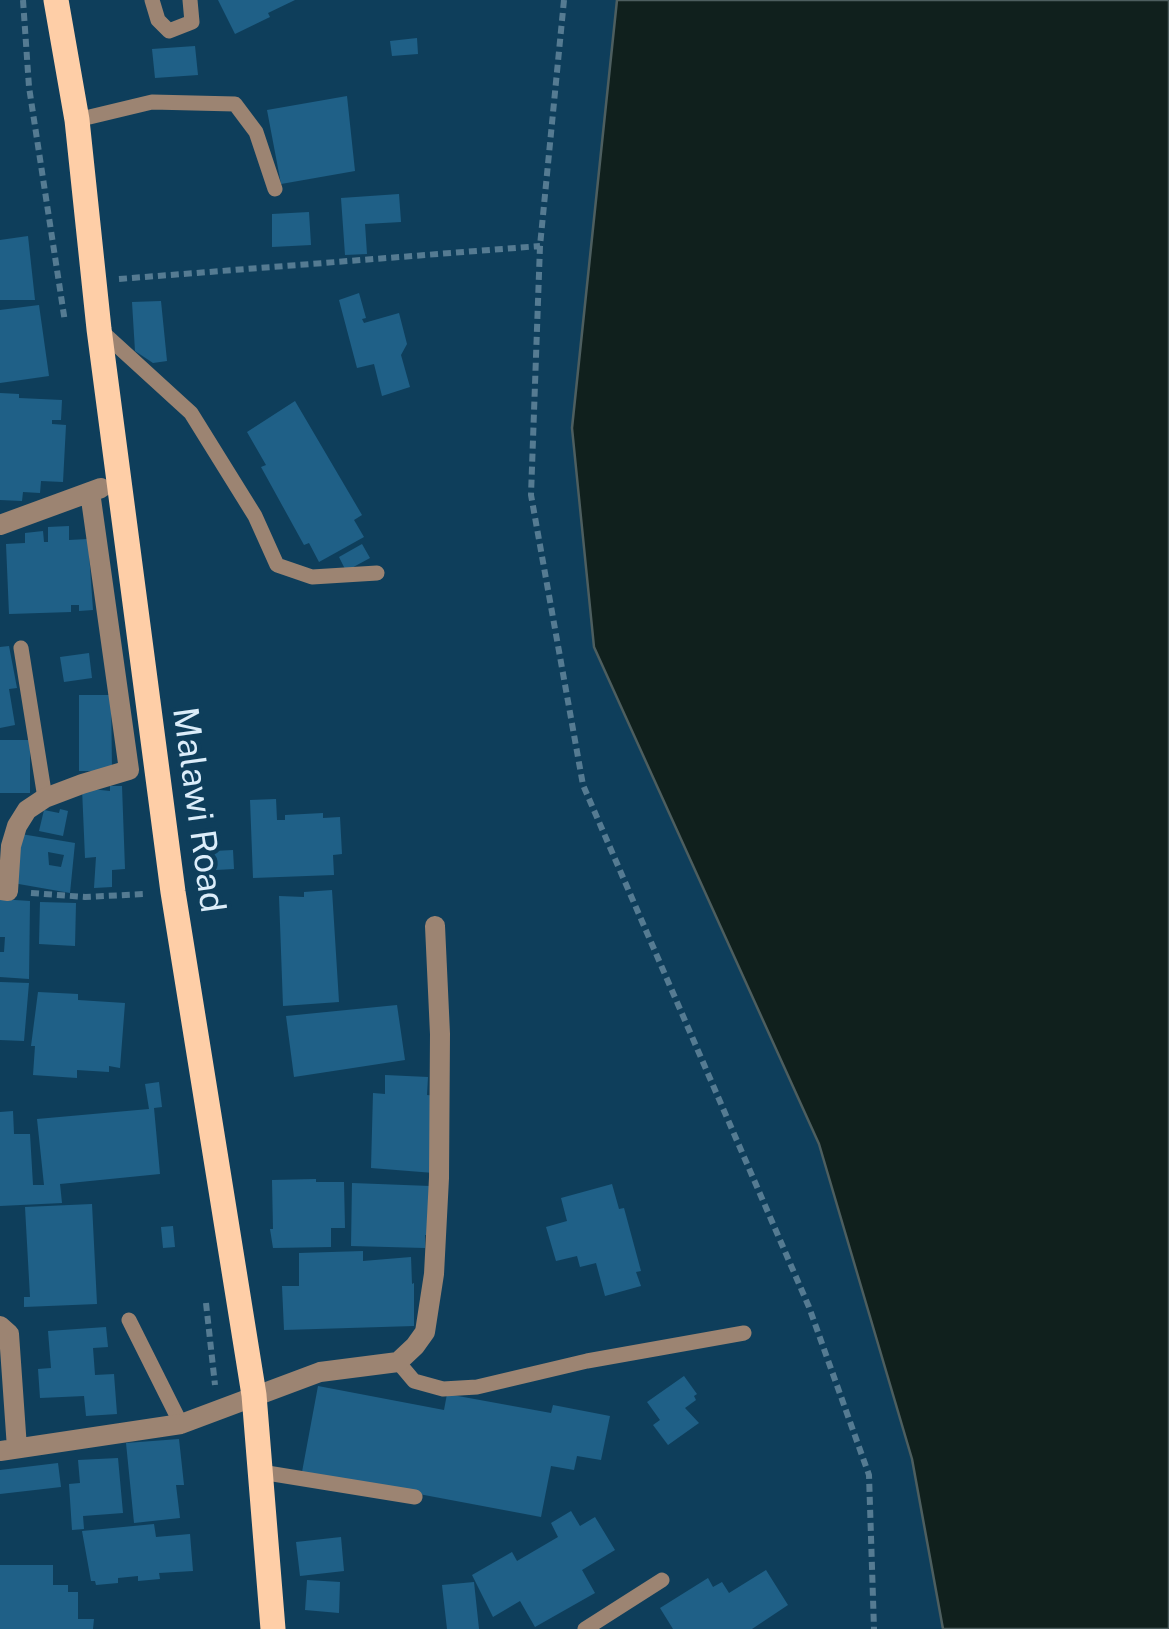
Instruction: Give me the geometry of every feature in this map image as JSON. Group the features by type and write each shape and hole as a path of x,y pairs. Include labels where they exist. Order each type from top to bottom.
{"main road":[{"name":"Malawi Road","path":"56,0 77,120 93,281 172,892 254,1395 273,1629"}],"street":[{"path":"0,525 121,481"},
{"path":"4,891 11,846 27,810 45,798 128,770 90,492"},
{"path":"0,1326 9,1334 8,1450 181,1424 320,1372 398,1362 426,1332 434,1274 440,1052 435,926"}],"lane":[{"path":"152,0 158,20 169,31 192,22 190,0"},
{"path":"77,120 152,102 235,104 256,132 274,189"},
{"path":"99,329 191,414 255,516 278,565 312,577 377,573"},
{"path":"21,648 45,798"},
{"path":"130,1320 181,1424"},
{"path":"398,1362 414,1381 443,1389 477,1387 588,1361 744,1333"},
{"path":"261,1472 415,1498"},
{"path":"585,1629 662,1580"}],"path":[{"path":"22,0 29,88 67,337"},
{"path":"564,0 540,246 531,495 583,786 809,1307 868,1475 874,1629"},
{"path":"93,281 540,246"},
{"path":"4,891 85,897 144,894"}],"shaded area":[{"path":"617,0 1169,0 1169,1629 943,1629 912,1459 819,1144 594,647 572,428"}],"building":[{"path":"218,0 295,0 235,34"},
{"path":"417,38 418,54 392,56 390,41"},
{"path":"195,46 198,75 155,78 152,49"},
{"path":"347,96 355,171 281,184 267,110"},
{"path":"399,194 401,222 365,224 367,254 345,255 341,198"},
{"path":"309,212 311,245 272,247 272,214"},
{"path":"28,236 35,300 0,300 0,240"},
{"path":"359,293 364,323 399,313 407,344 401,355 410,387 382,396 374,364 357,368 339,300"},
{"path":"161,301 167,361 153,363 135,351 132,302"},
{"path":"39,305 49,376 0,383 0,310"},
{"path":"0,393 62,400 61,420 52,420 52,424 66,425 63,482 41,481 40,493 23,492 22,501 0,500"},
{"path":"295,401 362,515 354,520 364,537 319,562 309,543 304,545 261,467 266,465 247,432"},
{"path":"69,526 69,540 88,539 93,610 79,611 79,605 71,605 71,612 9,614 6,544 25,543 25,533 43,531 44,542 48,542 48,527"},
{"path":"362,544 370,558 346,571 339,557"},
{"path":"9,646 17,688 9,689 15,725 0,728 0,647"},
{"path":"89,653 92,678 64,682 60,657"},
{"path":"79,695 111,695 112,771 79,771"},
{"path":"0,740 30,740 30,793 0,793"},
{"path":"110,786 122,786 125,869 112,870 112,887 94,888 96,857 85,858 82,788 110,791"},
{"path":"276,799 277,820 285,820 285,815 323,813 323,818 340,817 342,854 333,855 334,875 253,878 250,800"},
{"path":"60,809 68,811 63,836 39,831 44,810 59,813"},
{"path":"21,834 75,843 70,893 13,883","holes":["48,852 64,855 61,867 49,865"]},
{"path":"233,850 234,869 216,870 214,851"},
{"path":"332,890 339,1002 283,1006 279,896 304,897 304,892"},
{"path":"0,899 30,901 29,979 0,977 0,952 4,952 5,937 0,937"},
{"path":"40,902 76,903 75,946 39,944"},
{"path":"0,982 29,983 24,1041 0,1040"},
{"path":"38,992 78,994 78,1000 125,1003 120,1068 109,1066 109,1072 77,1070 77,1078 33,1075 35,1046 31,1046"},
{"path":"397,1005 405,1060 294,1077 286,1016"},
{"path":"385,1075 428,1077 427,1095 437,1096 434,1173 371,1168 373,1093 385,1094"},
{"path":"159,1082 162,1107 154,1108 160,1174 60,1184 62,1203 0,1206 0,1112 13,1111 14,1134 30,1134 33,1185 44,1185 37,1119 149,1109 145,1084"},
{"path":"272,1180 344,1182 345,1228 331,1228 331,1247 273,1248"},
{"path":"352,1183 430,1186 425,1248 351,1246"},
{"path":"612,1184 619,1209 624,1208 641,1271 636,1272 641,1286 605,1296 596,1263 580,1267 577,1256 556,1261 546,1227 567,1221 561,1198"},
{"path":"92,1204 97,1304 24,1307 24,1297 30,1297 25,1207"},
{"path":"173,1226 175,1247 163,1248 161,1227"},
{"path":"363,1251 363,1261 411,1257 414,1326 284,1330 282,1286 299,1286 299,1253"},
{"path":"106,1327 108,1347 93,1348 95,1375 114,1374 117,1414 86,1416 84,1396 40,1398 38,1369 51,1368 48,1331"},
{"path":"684,1376 697,1394 696,1400 685,1408 699,1423 668,1445 653,1425 660,1420 647,1402"},
{"path":"318,1386 444,1410 447,1394 551,1413 553,1405 610,1416 601,1460 577,1456 574,1470 551,1466 541,1517 302,1472"},
{"path":"179,1439 184,1485 176,1485 180,1518 134,1523 126,1443"},
{"path":"118,1458 123,1513 83,1516 84,1529 72,1530 69,1484 80,1483 78,1460"},
{"path":"58,1463 61,1487 0,1494 0,1470"},
{"path":"571,1511 580,1526 595,1517 615,1550 582,1570 595,1593 535,1627 520,1601 493,1617 472,1575 512,1552 517,1561 558,1537 551,1523"},
{"path":"154,1524 156,1537 190,1534 193,1571 159,1573 160,1579 138,1581 138,1576 96,1585 91,1581 82,1531"},
{"path":"341,1537 344,1571 300,1576 296,1542"},
{"path":"0,1565 53,1565 53,1585 68,1585 68,1592 78,1592 78,1619 94,1619 93,1629 0,1629"},
{"path":"766,1570 788,1605 752,1629 673,1629 660,1608 708,1578 713,1587 722,1582 729,1593"},
{"path":"307,1580 340,1582 339,1613 305,1610"},
{"path":"474,1582 479,1629 447,1629 442,1585"}]}
